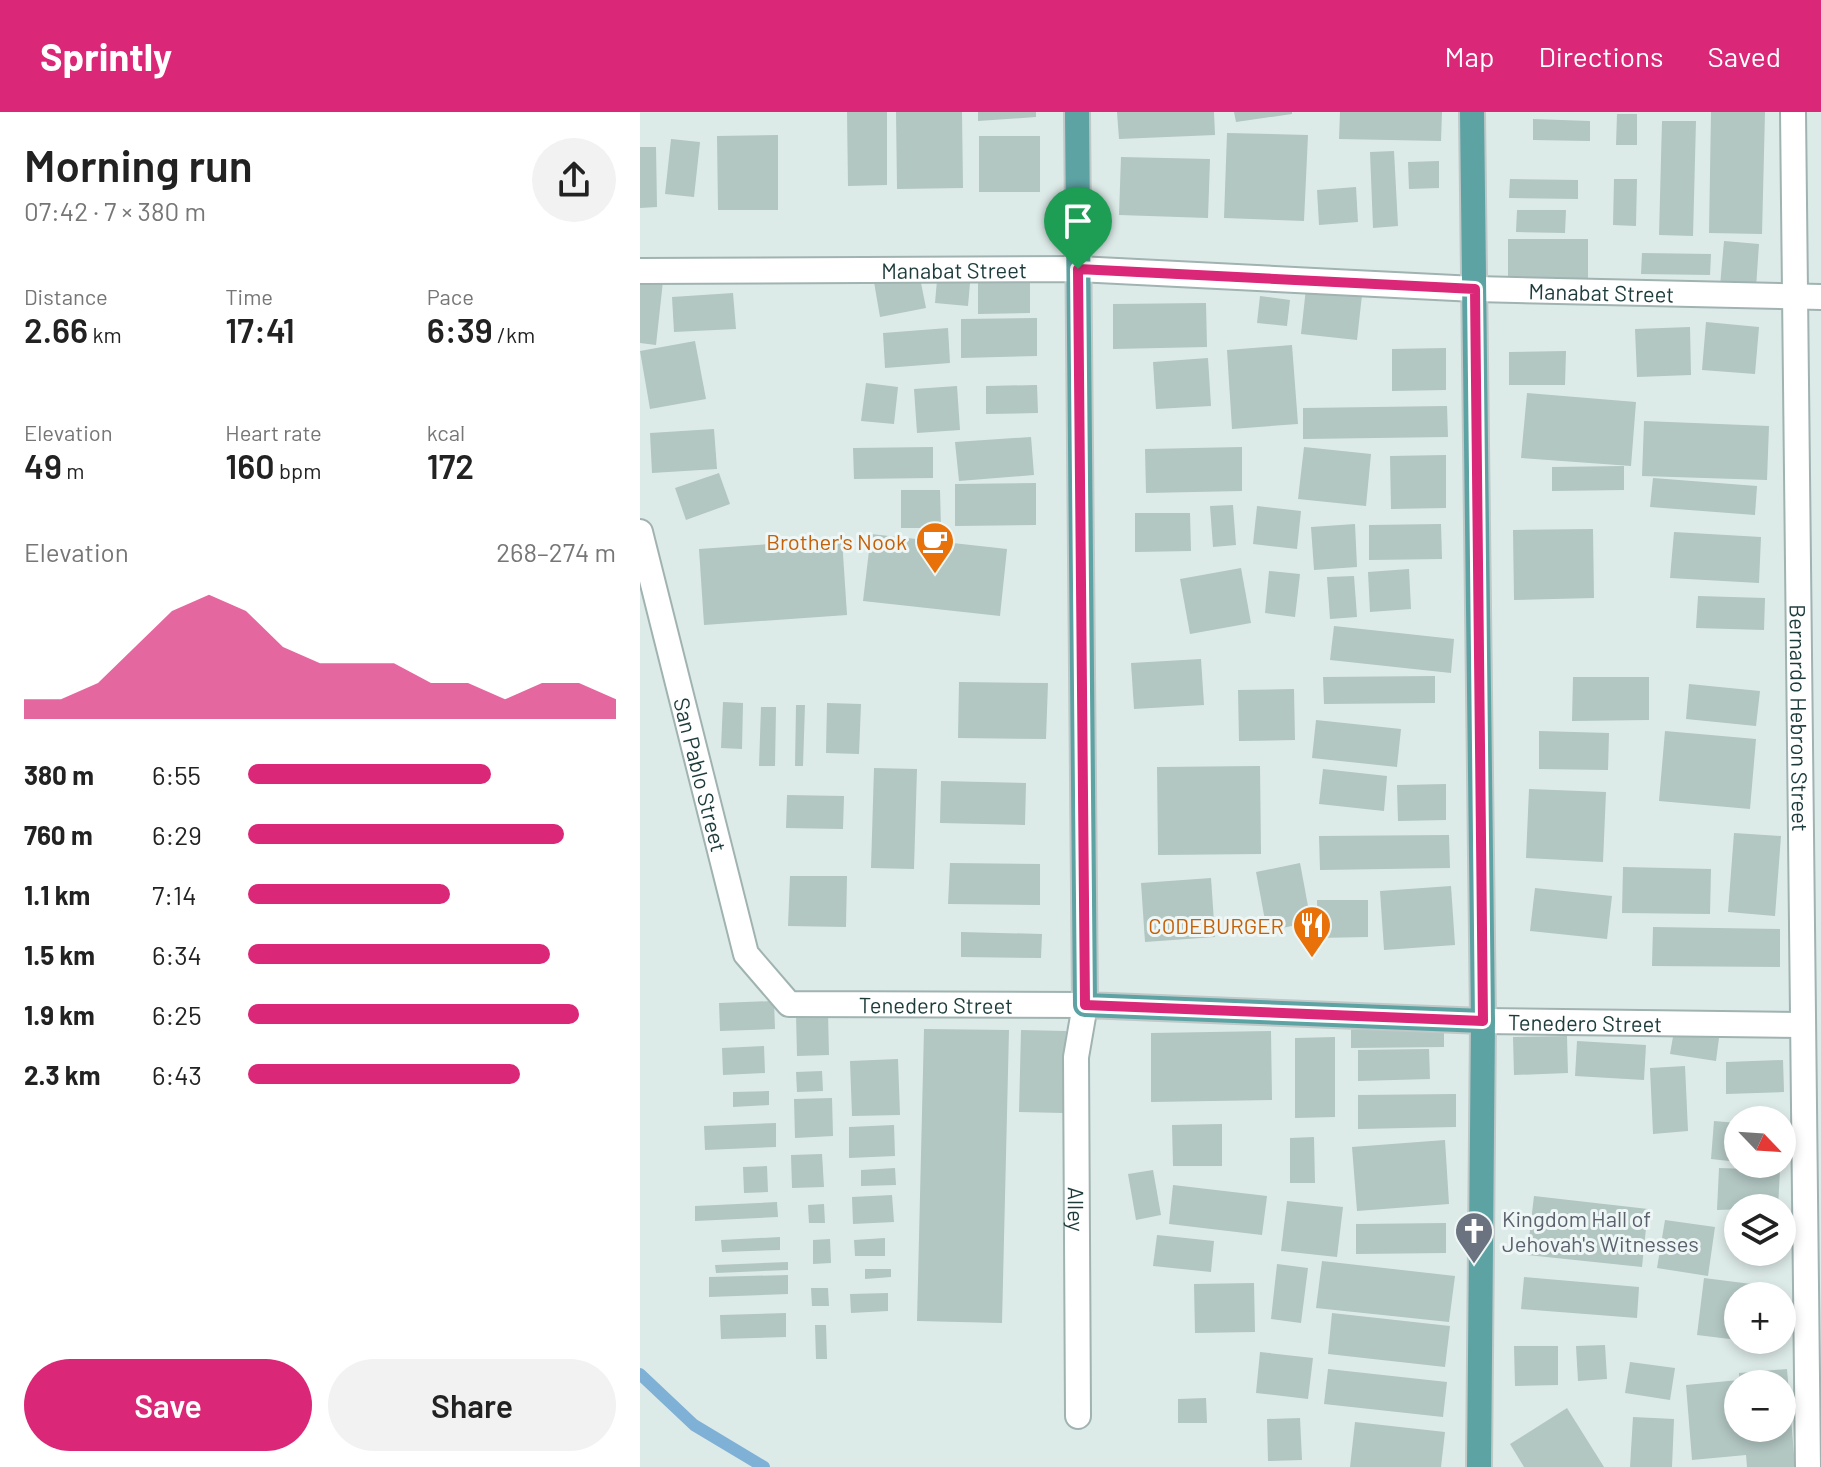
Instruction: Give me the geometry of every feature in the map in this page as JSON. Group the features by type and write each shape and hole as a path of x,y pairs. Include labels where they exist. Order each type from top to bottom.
{"main road":[{"path":"1077,112 1085,1005"},
{"path":"1472,112 1483,1021 1479,1467"},
{"name":"Tenedero Street","path":"1085,1005 1483,1021"}],"street":[{"name":"Bernardo Hebron Street","path":"1793,112 1808,1467"},
{"name":"Manabat Street","path":"640,271 1078,269 1475,289 1821,297"},
{"name":"San Pablo Street","path":"640,532 746,954 789,1004"},
{"name":"Tenedero Street","path":"789,1004 1085,1005"},
{"name":"Alley","path":"1078,1416 1076,1057 1085,1005"},
{"name":"Tenedero Street","path":"1483,1021 1803,1025"}],"building":[{"path":"847,112 887,112 887,185 848,186"},
{"path":"896,112 962,112 963,188 897,189"},
{"path":"978,112 1036,112 1036,117 978,121"},
{"path":"1117,112 1214,112 1215,135 1119,139"},
{"path":"1234,112 1292,112 1292,114 1236,122"},
{"path":"1340,112 1442,112 1441,141 1339,139"},
{"path":"1711,112 1765,112 1762,234 1709,233"},
{"path":"1617,114 1637,114 1637,145 1616,145"},
{"path":"1533,119 1590,121 1590,141 1533,140"},
{"path":"1662,121 1696,121 1693,236 1659,235"},
{"path":"1227,133 1308,135 1304,221 1224,218"},
{"path":"778,135 778,210 718,210 717,136"},
{"path":"979,136 1040,136 1040,192 979,192"},
{"path":"671,139 700,142 694,197 665,194"},
{"path":"640,147 656,147 657,207 640,208"},
{"path":"1394,151 1398,226 1373,228 1370,152"},
{"path":"1121,157 1210,159 1208,218 1119,215"},
{"path":"1439,161 1439,188 1409,189 1408,162"},
{"path":"1510,179 1578,180 1578,199 1509,198"},
{"path":"1614,179 1637,179 1636,226 1613,225"},
{"path":"1356,187 1358,222 1319,225 1317,190"},
{"path":"1517,210 1566,210 1565,233 1516,232"},
{"path":"1508,239 1588,239 1588,289 1508,289"},
{"path":"1724,241 1759,244 1756,288 1720,286"},
{"path":"1642,253 1711,254 1710,275 1641,274"},
{"path":"919,273 926,308 880,317 874,282"},
{"path":"978,274 1030,274 1030,313 978,314"},
{"path":"640,279 663,281 656,345 640,343"},
{"path":"937,280 970,283 968,306 935,303"},
{"path":"1306,288 1362,295 1357,340 1301,334"},
{"path":"733,293 736,329 674,332 672,297"},
{"path":"1260,296 1290,300 1287,326 1257,323"},
{"path":"1206,303 1207,347 1113,349 1113,304"},
{"path":"1037,318 1037,356 961,358 961,319"},
{"path":"1706,322 1759,327 1755,374 1702,370"},
{"path":"1690,327 1691,375 1637,377 1635,329"},
{"path":"948,328 950,363 885,368 883,333"},
{"path":"695,341 706,399 650,409 640,351"},
{"path":"1292,345 1298,424 1232,429 1227,350"},
{"path":"1446,348 1446,390 1392,391 1392,349"},
{"path":"1566,351 1565,385 1509,385 1509,352"},
{"path":"1208,358 1211,406 1156,409 1153,362"},
{"path":"866,383 898,387 894,424 861,421"},
{"path":"1037,385 1038,413 986,414 986,386"},
{"path":"957,386 960,430 917,433 914,389"},
{"path":"1527,393 1636,402 1631,466 1521,458"},
{"path":"1447,406 1448,437 1303,439 1303,408"},
{"path":"1644,421 1769,426 1767,480 1642,476"},
{"path":"714,429 717,469 652,473 650,433"},
{"path":"1031,437 1034,475 959,481 955,442"},
{"path":"933,447 933,478 854,479 853,448"},
{"path":"1242,447 1242,491 1146,493 1145,449"},
{"path":"1304,447 1371,454 1366,506 1298,499"},
{"path":"1446,455 1446,508 1391,509 1390,456"},
{"path":"1624,466 1624,490 1552,491 1552,467"},
{"path":"719,473 730,504 686,520 675,488"},
{"path":"1653,478 1757,486 1755,515 1650,507"},
{"path":"1036,483 1036,525 955,526 955,484"},
{"path":"901,490 940,490 941,528 901,528"},
{"path":"1233,505 1236,545 1213,547 1210,506"},
{"path":"1257,506 1301,511 1297,549 1253,544"},
{"path":"1135,513 1190,513 1191,551 1135,552"},
{"path":"1355,524 1357,567 1314,570 1311,527"},
{"path":"1441,524 1442,559 1369,560 1369,525"},
{"path":"1593,529 1594,598 1514,600 1513,530"},
{"path":"1674,532 1761,537 1759,583 1670,578"},
{"name":"Brother's Nook","path":"871,534 1007,549 1000,616 863,601"},
{"path":"842,539 847,615 704,625 699,549"},
{"path":"1241,568 1251,623 1190,634 1180,579"},
{"path":"1409,569 1411,609 1370,612 1368,572"},
{"path":"1269,571 1300,574 1295,617 1265,613"},
{"path":"1354,576 1357,617 1330,619 1327,577"},
{"path":"1698,596 1765,598 1764,630 1696,628"},
{"path":"1334,626 1454,639 1451,673 1330,660"},
{"path":"1201,659 1204,705 1134,709 1131,663"},
{"path":"1435,676 1435,703 1324,704 1323,677"},
{"path":"1573,677 1649,677 1649,720 1572,721"},
{"path":"959,682 1048,683 1046,739 958,738"},
{"path":"1689,684 1760,691 1756,726 1686,719"},
{"path":"1294,689 1295,740 1239,741 1238,690"},
{"path":"723,702 743,703 742,749 721,748"},
{"path":"827,703 861,704 859,754 826,753"},
{"path":"796,705 805,705 803,766 795,766"},
{"path":"761,707 776,707 775,766 759,766"},
{"path":"1316,720 1401,729 1397,767 1312,758"},
{"path":"1539,731 1609,733 1608,770 1539,769"},
{"path":"1665,731 1756,739 1750,809 1659,801"},
{"path":"1260,766 1261,854 1158,855 1157,767"},
{"path":"874,768 917,769 914,869 871,868"},
{"path":"1323,769 1387,776 1384,811 1319,804"},
{"path":"941,781 1026,783 1025,825 940,823"},
{"path":"1446,784 1446,820 1398,821 1397,785"},
{"path":"1529,789 1606,792 1603,862 1526,858"},
{"path":"787,795 844,796 843,829 786,828"},
{"path":"1734,833 1781,836 1775,916 1728,912"},
{"path":"1449,835 1450,868 1320,870 1319,836"},
{"path":"950,863 1040,864 1040,905 948,904"},
{"path":"1300,863 1311,922 1267,931 1256,872"},
{"path":"1623,867 1711,869 1710,914 1622,913"},
{"path":"790,876 847,876 846,927 788,926"},
{"path":"1211,878 1215,937 1145,942 1141,883"},
{"path":"1451,886 1455,945 1384,950 1380,891"},
{"path":"1535,888 1612,896 1607,939 1530,931"},
{"path":"1317,900 1368,900 1368,937 1318,938"},
{"path":"1653,927 1780,929 1780,967 1652,966"},
{"path":"961,932 1042,934 1041,958 961,957"},
{"path":"774,1001 775,1029 720,1031 719,1003"},
{"path":"828,1012 829,1055 797,1056 796,1014"},
{"path":"924,1029 1009,1030 1002,1323 917,1321"},
{"path":"1444,1029 1444,1047 1351,1048 1351,1030"},
{"path":"1021,1030 1066,1031 1063,1113 1019,1112"},
{"path":"1271,1031 1272,1100 1151,1102 1151,1033"},
{"path":"1674,1031 1719,1038 1716,1061 1670,1054"},
{"path":"1567,1036 1568,1073 1514,1075 1513,1037"},
{"path":"1335,1037 1335,1117 1295,1118 1295,1038"},
{"path":"1577,1041 1646,1045 1644,1080 1575,1076"},
{"path":"764,1046 765,1073 723,1075 722,1048"},
{"path":"1429,1049 1430,1079 1358,1081 1358,1050"},
{"path":"898,1059 900,1115 852,1116 850,1061"},
{"path":"1783,1060 1784,1092 1726,1094 1726,1062"},
{"path":"1685,1066 1688,1131 1653,1134 1650,1068"},
{"path":"822,1071 823,1091 797,1092 796,1072"},
{"path":"769,1091 769,1105 733,1107 733,1092"},
{"path":"1456,1094 1456,1127 1358,1129 1358,1095"},
{"path":"832,1098 833,1136 795,1138 794,1099"},
{"path":"1714,1121 1724,1122 1724,1160 1711,1159"},
{"path":"776,1123 776,1147 705,1150 704,1126"},
{"path":"1222,1124 1222,1166 1173,1166 1172,1125"},
{"path":"894,1125 895,1156 849,1158 849,1127"},
{"path":"1314,1137 1315,1183 1290,1183 1290,1138"},
{"path":"1445,1140 1449,1204 1357,1211 1352,1147"},
{"path":"822,1154 824,1187 792,1188 791,1155"},
{"path":"767,1166 768,1192 744,1193 743,1167"},
{"path":"895,1168 896,1185 861,1186 861,1170"},
{"path":"1719,1168 1724,1168 1724,1178 1780,1178 1779,1194 1724,1194 1724,1210 1717,1210"},
{"path":"1153,1170 1161,1215 1136,1220 1128,1174"},
{"path":"1173,1185 1267,1196 1262,1235 1169,1224"},
{"path":"892,1195 894,1222 853,1224 852,1197"},
{"path":"1534,1196 1648,1209 1642,1267 1527,1255"},
{"path":"1287,1201 1343,1207 1337,1257 1281,1251"},
{"path":"777,1202 778,1217 695,1221 695,1206"},
{"path":"824,1204 825,1223 809,1223 808,1205"},
{"path":"1665,1220 1715,1227 1708,1276 1657,1268"},
{"path":"1446,1223 1446,1253 1356,1254 1356,1224"},
{"path":"1157,1235 1214,1241 1211,1272 1153,1266"},
{"path":"780,1237 780,1250 722,1252 721,1240"},
{"path":"885,1238 885,1256 855,1256 854,1240"},
{"path":"830,1239 831,1263 813,1264 813,1240"},
{"path":"1322,1261 1455,1276 1449,1322 1316,1308"},
{"path":"788,1262 788,1270 716,1273 715,1265"},
{"path":"1277,1264 1308,1268 1301,1323 1271,1319"},
{"path":"865,1269 891,1269 891,1277 865,1279"},
{"path":"788,1275 788,1294 709,1297 709,1277"},
{"path":"1524,1277 1639,1287 1637,1318 1521,1309"},
{"path":"1704,1278 1736,1282 1724,1282 1724,1338 1697,1335"},
{"path":"1254,1283 1255,1332 1195,1333 1194,1284"},
{"path":"811,1288 828,1288 829,1306 812,1306"},
{"path":"888,1293 888,1311 851,1313 850,1294"},
{"path":"786,1313 786,1337 721,1339 720,1315"},
{"path":"1332,1313 1450,1326 1445,1367 1328,1354"},
{"path":"815,1325 826,1325 827,1359 816,1359"},
{"path":"1605,1345 1607,1379 1578,1381 1576,1346"},
{"path":"1514,1346 1558,1346 1558,1385 1515,1386"},
{"path":"1260,1352 1313,1358 1308,1399 1256,1393"},
{"path":"1630,1362 1675,1368 1670,1400 1625,1393"},
{"path":"1328,1369 1447,1382 1443,1417 1324,1404"},
{"path":"1724,1381 1724,1442 1793,1442 1795,1467 1747,1467 1746,1455 1692,1460 1686,1385"},
{"path":"1206,1398 1207,1423 1178,1423 1178,1399"},
{"path":"1567,1408 1604,1467 1524,1467 1510,1444"},
{"path":"1633,1417 1674,1419 1672,1467 1630,1467"},
{"path":"1300,1418 1302,1460 1268,1461 1267,1419"},
{"path":"1355,1422 1445,1432 1441,1467 1350,1467"}],"waterway":[{"path":"640,1374 694,1425 764,1467"}],"place":[{"name":"Brother's Nook","path":"935,575"},
{"name":"CODEBURGER","path":"1312,959"},
{"name":"Kingdom Hall of Jehovah's Witnesses","path":"1474,1265"}],"route":[{"path":"1078,269 1475,289 1483,1021 1085,1005 1078,269"}]}
